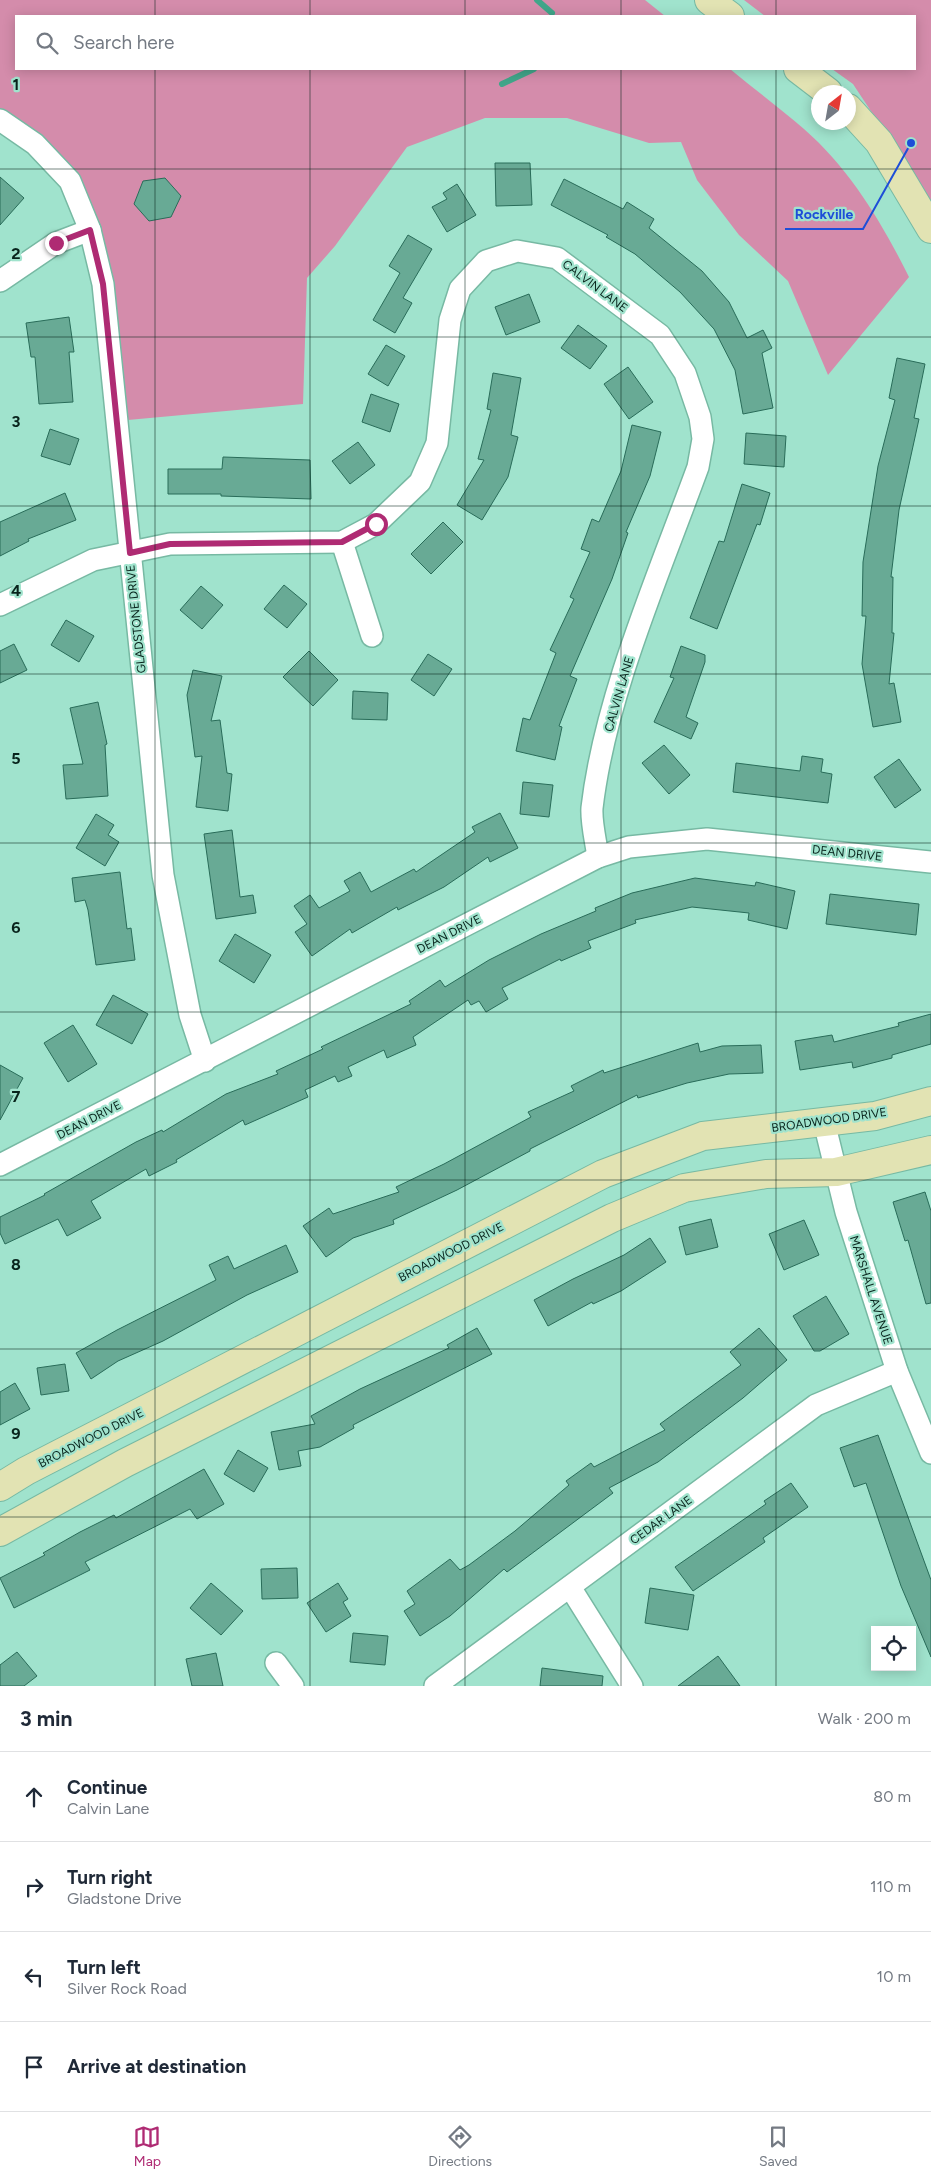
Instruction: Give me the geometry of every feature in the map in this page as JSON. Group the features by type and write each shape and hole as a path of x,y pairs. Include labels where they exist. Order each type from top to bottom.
{"street":[{"path":"709,0 729,15"},
{"path":"799,70 819,85"},
{"path":"856,117 879,142 931,228"},
{"name":"GLADSTONE DRIVE","path":"0,120 35,144 70,181 90,230 103,284 163,875 190,1015 205,1060"},
{"path":"0,281 56,243 90,230"},
{"name":"CALVIN LANE","path":"0,605 93,560 170,544 342,542 376,524 420,482 437,443 450,320 460,289 486,261 517,251 557,258 660,334 685,374 700,417 703,440 698,468 623,672 607,730 592,810 598,857"},
{"path":"342,542 372,636"},
{"name":"DEAN DRIVE","path":"0,1165 598,857 630,847 707,838 931,862"},
{"name":"BROADWOOD DRIVE","path":"0,1487 26,1471 603,1174 703,1136 875,1116 931,1101"},
{"name":"MARSHALL AVENUE","path":"824,1122 846,1212 897,1371 931,1453"},
{"path":"0,1532 125,1462 612,1218 684,1188 766,1174 836,1172 931,1150"},
{"name":"CEDAR LANE","path":"435,1686 816,1405 897,1371"},
{"path":"570,1586 632,1686"},
{"path":"276,1663 293,1686"}],"shaded area":[{"path":"0,0 645,0 664,15 15,15 15,70 731,70 804,129 836,161 876,217 909,277 828,375 788,281 739,235 697,180 681,142 649,143 567,118 485,118 407,147 335,246 307,278 303,404 117,421 103,284 70,181 0,120"},
{"path":"744,0 931,0 931,202 856,89 856,85 833,70 916,70 916,15 764,15"}],"building":[{"path":"495,163 530,163 532,205 496,206"},
{"path":"0,177 24,198 0,225"},
{"path":"165,178 181,196 171,217 149,221 134,204 143,181"},
{"path":"564,179 623,209 627,202 654,219 649,228 702,271 729,302 747,338 763,330 772,348 762,353 773,408 743,414 735,370 714,329 680,292 635,254 606,237 608,235 551,205"},
{"path":"457,184 476,215 447,232 432,207 447,199 443,193"},
{"path":"408,235 432,249 403,298 412,303 395,333 373,320 400,273 389,266"},
{"path":"529,294 540,322 506,335 495,307"},
{"path":"69,317 74,352 69,352 73,402 39,404 35,357 31,357 26,323"},
{"path":"578,325 607,346 590,369 561,348"},
{"path":"386,345 405,356 388,386 368,374"},
{"path":"897,358 925,364 914,418 919,419 899,510 891,577 893,577 892,633 894,633 889,684 894,683 901,722 873,727 862,664 866,616 862,616 863,562 878,466 895,400 889,398"},
{"path":"628,367 653,402 629,419 604,384"},
{"path":"493,373 521,378 511,435 518,437 508,477 482,520 457,505 484,460 478,459 491,410 487,409"},
{"path":"371,394 399,404 390,432 362,422"},
{"path":"632,425 661,432 650,476 626,532 628,533 612,579 570,676 577,679 559,726 562,727 555,760 516,751 523,718 530,720 556,653 550,650 574,599 570,597 590,552 581,549 592,519 599,522 621,471"},
{"path":"50,429 79,439 70,465 41,456"},
{"path":"746,433 786,436 784,467 744,464"},
{"path":"358,442 375,465 350,484 332,461"},
{"path":"223,457 310,460 311,499 221,496 221,494 168,494 168,469 222,469"},
{"path":"742,484 770,493 760,525 757,524 717,629 690,618 719,541 724,542"},
{"path":"65,493 76,520 28,539 29,541 0,556 0,522"},
{"path":"443,522 463,542 431,574 411,554"},
{"path":"284,585 307,604 287,628 264,609"},
{"path":"201,586 223,605 202,629 180,610"},
{"path":"66,620 94,636 79,662 51,645"},
{"path":"14,644 27,670 0,683 0,651"},
{"path":"681,646 705,655 705,662 686,717 698,723 691,739 654,722 674,678 670,677"},
{"path":"309,651 338,680 313,706 283,677"},
{"path":"428,654 452,669 434,696 411,680"},
{"path":"193,670 222,676 211,721 220,720 227,773 232,774 228,811 196,807 202,756 195,757 187,695"},
{"path":"353,691 388,693 387,720 352,719"},
{"path":"98,702 107,744 105,745 108,796 66,799 63,765 83,764 70,708"},
{"path":"664,745 690,775 669,794 642,763"},
{"path":"802,756 823,759 821,772 832,774 828,803 733,792 736,763 800,771"},
{"path":"899,759 921,790 895,808 874,777"},
{"path":"523,782 553,785 549,817 520,814"},
{"path":"500,813 518,848 490,862 488,857 444,887 398,910 397,907 352,933 350,929 312,956 295,932 307,924 294,906 310,895 319,908 350,891 344,881 360,872 371,892 414,869 416,872 475,832 472,827"},
{"path":"96,814 114,825 108,835 119,842 105,866 76,848"},
{"path":"232,830 240,897 253,895 256,913 216,919 204,834"},
{"path":"120,872 127,929 131,928 135,960 96,965 88,910 85,900 75,902 72,878"},
{"path":"695,878 755,886 756,882 795,891 787,929 748,920 749,913 692,907 635,920 636,923 588,941 591,948 561,961 560,959 502,988 508,999 486,1012 479,1001 471,1005 468,1000 413,1037 416,1045 387,1058 384,1050 348,1067 352,1076 338,1082 335,1076 305,1090 308,1097 245,1125 243,1120 176,1160 177,1162 149,1176 146,1169 91,1201 101,1218 67,1236 58,1219 5,1244 0,1233 0,1217 45,1195 136,1142 162,1130 163,1132 226,1094 278,1074 276,1071 323,1049 321,1047 411,1004 409,1001 440,980 445,987 489,960 541,934 596,911 595,908 632,893"},
{"path":"830,894 919,904 916,935 826,924"},
{"path":"235,934 271,955 254,983 219,961"},
{"path":"113,995 148,1014 132,1044 96,1025"},
{"path":"931,1014 931,1044 892,1055 892,1058 853,1068 852,1062 800,1070 795,1041 832,1035 834,1042 899,1026 898,1023"},
{"path":"73,1025 97,1064 68,1082 44,1043"},
{"path":"698,1043 700,1052 722,1046 761,1045 763,1073 729,1074 687,1083 638,1098 637,1095 530,1149 530,1151 457,1190 393,1220 394,1224 353,1238 326,1257 303,1226 329,1208 333,1214 399,1192 396,1187 444,1164 531,1117 528,1112 574,1091 571,1086 603,1070 604,1073"},
{"path":"0,1065 23,1078 0,1120"},
{"path":"925,1192 931,1211 931,1303 926,1304 908,1240 905,1241 893,1202"},
{"path":"711,1219 718,1247 686,1255 679,1227"},
{"path":"804,1220 819,1255 784,1270 769,1234"},
{"path":"650,1238 666,1262 621,1291 593,1304 592,1302 548,1326 534,1300 624,1255"},
{"path":"286,1245 298,1272 247,1295 163,1341 118,1361 91,1379 76,1353 216,1280 209,1265 228,1256 234,1269"},
{"path":"826,1296 849,1334 820,1351 814,1351 793,1316"},
{"path":"477,1328 492,1354 353,1425 354,1428 320,1447 298,1451 301,1466 279,1470 271,1432 315,1424 311,1416 360,1389 449,1348 447,1345"},
{"path":"759,1328 787,1360 743,1398 658,1462 609,1488 613,1493 507,1572 504,1569 450,1616 420,1636 404,1611 415,1604 407,1591 450,1559 460,1570 469,1565 515,1531 569,1485 566,1481 591,1463 594,1467 665,1430 660,1424 741,1365 730,1352"},
{"path":"65,1364 69,1391 41,1395 37,1368"},
{"path":"15,1383 30,1409 0,1425 0,1392"},
{"path":"878,1435 931,1580 931,1657 901,1586 866,1483 854,1487 840,1448"},
{"path":"238,1450 268,1468 254,1492 224,1474"},
{"path":"204,1469 224,1504 197,1519 190,1509 85,1562 90,1570 14,1608 0,1578 45,1555 43,1553 80,1532 114,1515 116,1518"},
{"path":"791,1483 808,1507 763,1538 765,1542 693,1591 675,1567 766,1504 764,1501"},
{"path":"297,1568 298,1598 262,1599 261,1569"},
{"path":"211,1583 243,1611 221,1635 190,1608"},
{"path":"338,1583 348,1599 343,1602 351,1616 326,1632 307,1603"},
{"path":"650,1588 694,1595 688,1630 645,1623"},
{"path":"353,1633 388,1636 385,1665 350,1662"},
{"path":"17,1652 37,1676 24,1686 0,1686 0,1665"},
{"path":"216,1653 223,1686 192,1686 186,1659"},
{"path":"718,1656 740,1686 678,1686"},
{"path":"542,1668 603,1676 602,1686 540,1686"}],"waterway":[{"path":"537,0 552,13"},
{"path":"502,84 532,70"}],"place":[{"name":"Rockville","path":"911,143"}],"route":[{"path":"56,243 90,230 103,284 130,553 170,544 342,542 376,524"}]}
